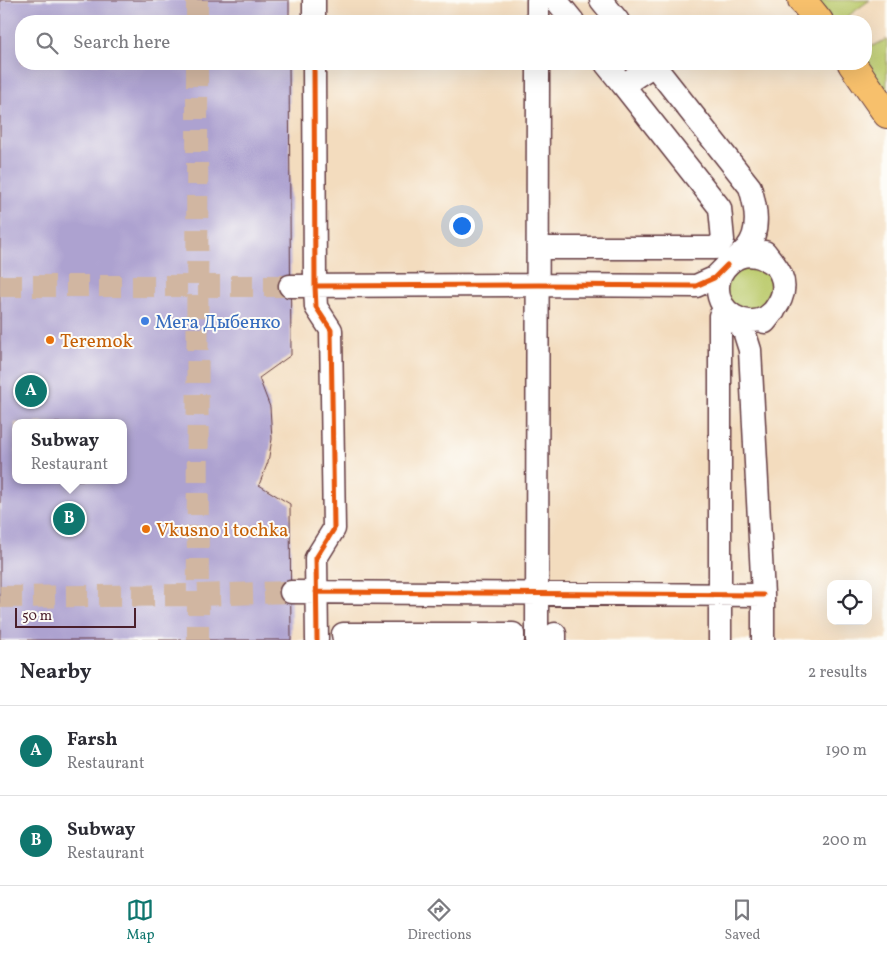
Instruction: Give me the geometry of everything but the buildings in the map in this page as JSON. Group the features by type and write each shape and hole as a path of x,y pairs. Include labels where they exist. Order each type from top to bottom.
{"main road":[{"path":"802,0 813,15"},
{"path":"856,70 887,114"}],"street":[{"path":"314,0 314,15"},
{"path":"538,0 538,15"},
{"path":"556,0 568,15"},
{"path":"601,0 613,15"},
{"path":"314,70 315,286 316,306 331,330 334,529 316,558 317,640"},
{"path":"531,248 538,70"},
{"path":"531,248 715,248 723,240 720,208 611,70"},
{"path":"623,85 645,70"},
{"path":"290,286 696,286 714,278 747,248 755,234 756,213 754,199 750,187 659,70"},
{"path":"524,210 538,285 537,594 549,638"},
{"path":"750,350 761,326 781,300 784,288 781,275 755,234"},
{"path":"720,640 727,314 720,301 718,289 720,276 730,262 742,256 756,256 773,264"},
{"path":"696,286 710,293 744,331 750,350 763,595 763,640"},
{"path":"727,314 751,321 764,318 774,311"},
{"path":"291,592 763,595"},
{"path":"344,640 344,634 513,634 513,640"}],"green space":[{"path":"812,0 870,0 849,15 824,15"},
{"path":"887,39 887,94 871,70 873,46"},
{"path":"745,263 768,270 775,296 755,315 726,300 728,274"}],"tunnel":[{"path":"197,0 197,15"},
{"path":"197,70 198,640"},
{"path":"0,286 290,286"},
{"path":"0,597 291,592"}],"cycle path":[{"path":"314,70 315,286 316,307 331,330 334,529 316,558 317,640"},
{"path":"315,286 696,286 714,278 727,265"},
{"path":"316,592 763,595"}],"place":[{"name":"Мега Дыбенко","path":"145,321"},
{"name":"Teremok","path":"50,340"},
{"name":"Farsh","path":"31,391"},
{"name":"Subway","path":"69,519"},
{"name":"Vkusno i tochka","path":"146,529"}]}
